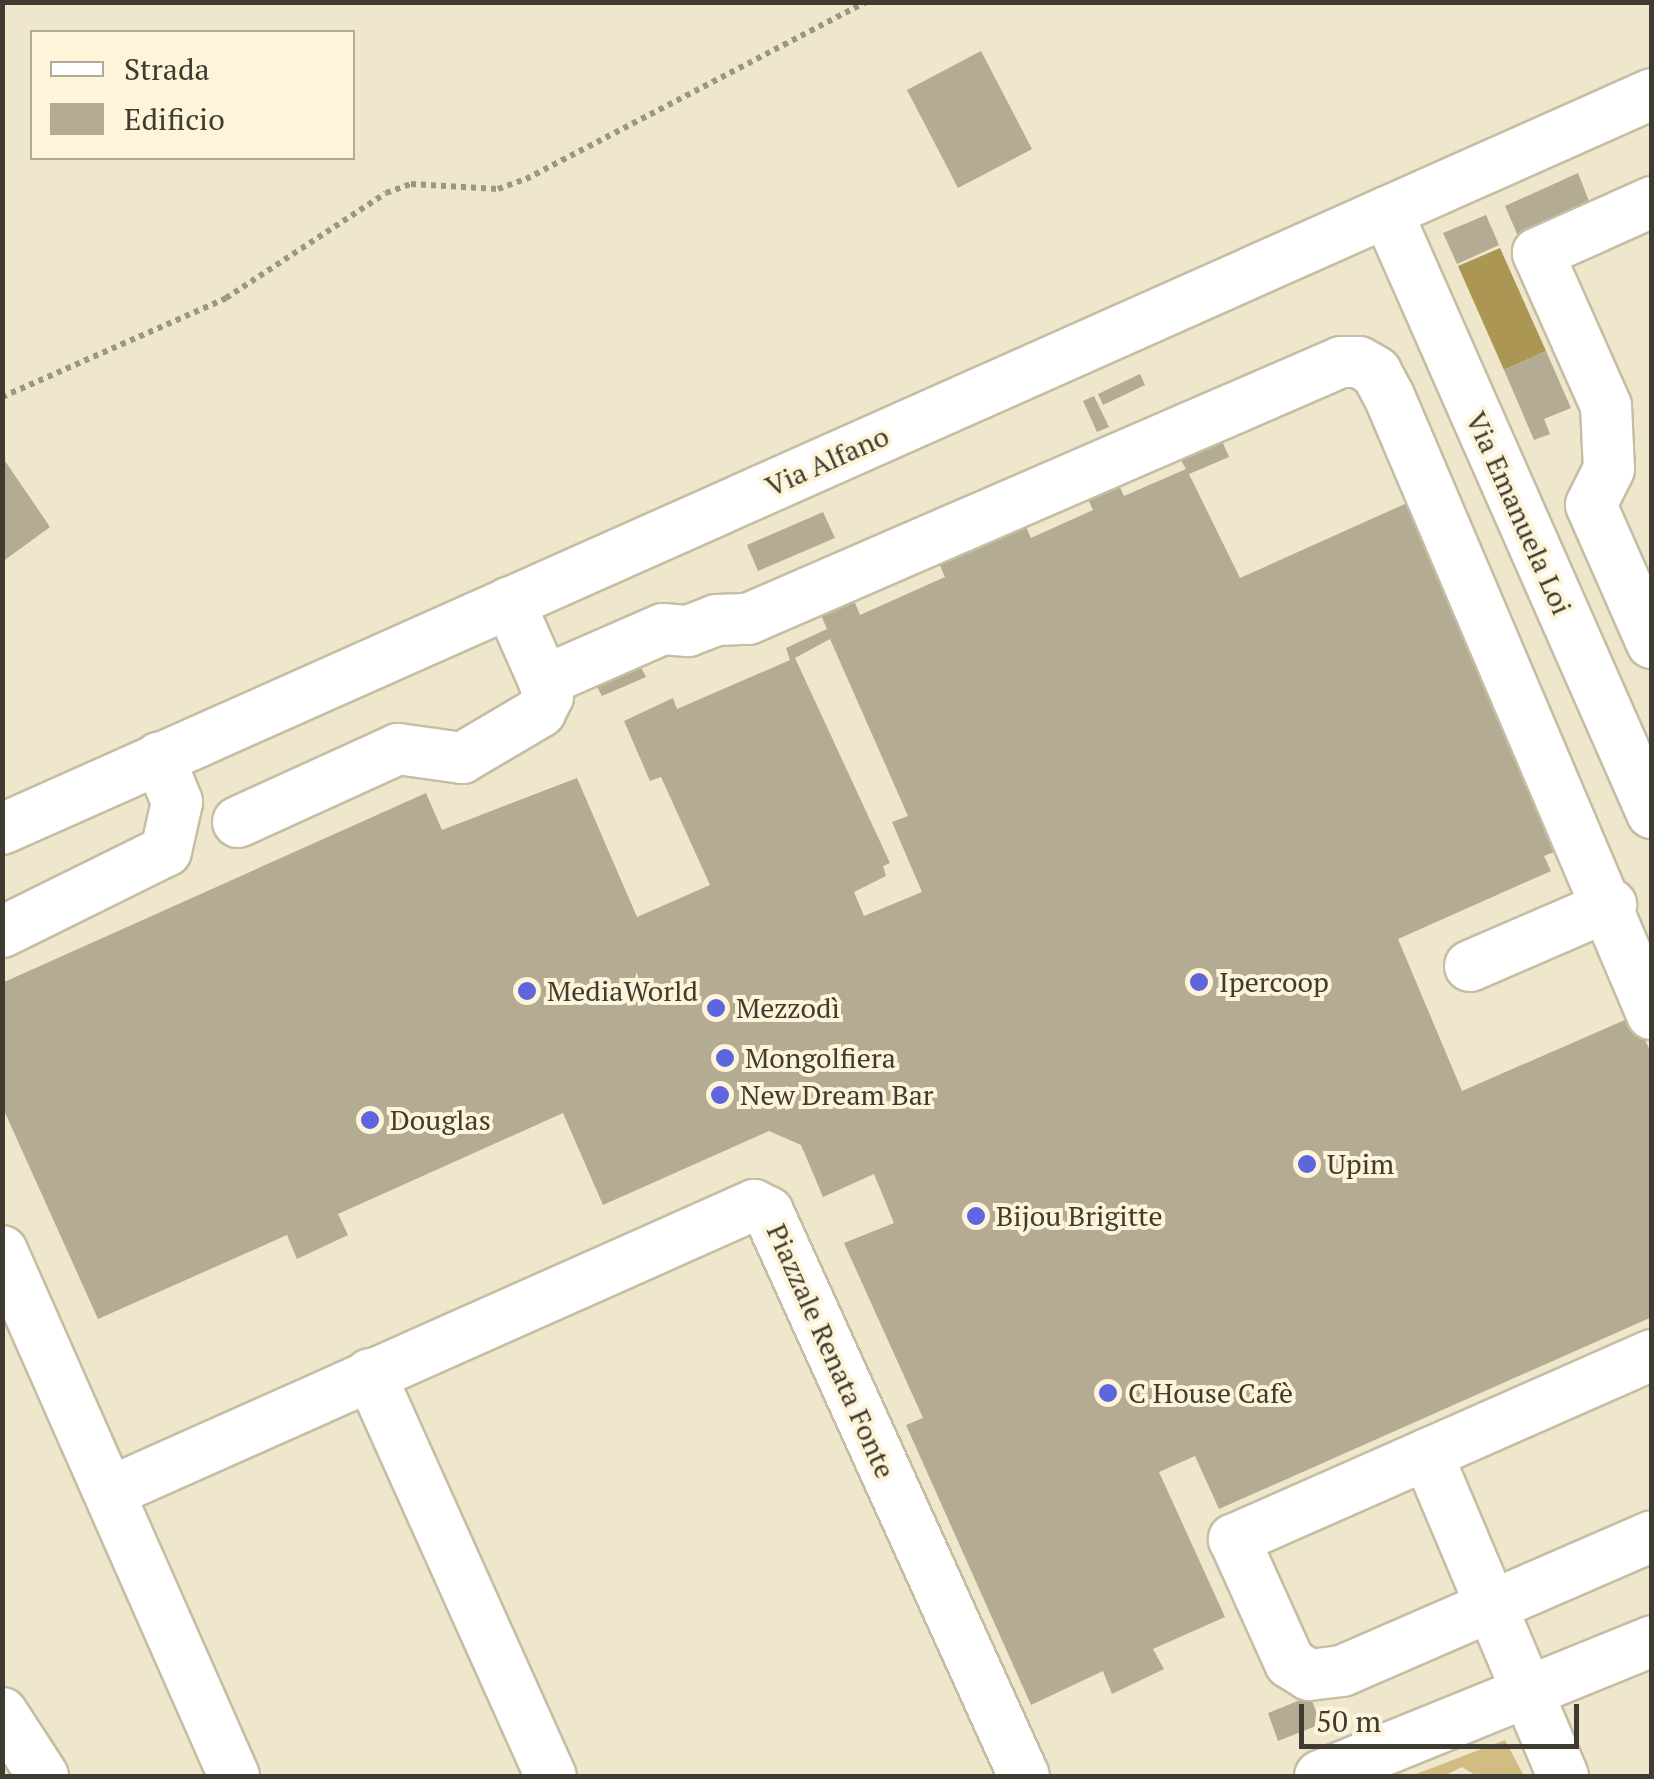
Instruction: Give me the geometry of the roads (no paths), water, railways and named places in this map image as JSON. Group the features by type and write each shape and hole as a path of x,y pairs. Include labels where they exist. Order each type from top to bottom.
{"street":[{"name":"Via Alfano","path":"2,829 1652,94"},
{"path":"1652,202 1538,252 1606,406 1609,469 1591,506 1652,643"},
{"name":"Via Emanuela Loi","path":"1387,212 1645,782"},
{"path":"544,681 663,629 688,631 716,620 748,619 1341,362 1359,362 1376,372 1389,396 1611,905 1617,939 1652,1014"},
{"path":"238,822 398,749 462,758 540,712 548,696 544,681 509,602"},
{"path":"2,932 166,851 177,802 159,758"},
{"path":"1470,966 1611,905"},
{"name":"Piazzale Renata Fonte","path":"110,1492 754,1205 768,1212 1024,1776"},
{"path":"2,1251 234,1776"},
{"path":"1652,1355 1234,1539 1290,1662 1309,1675 1342,1671 1652,1536"},
{"path":"370,1374 551,1776"},
{"path":"1427,1454 1563,1776"},
{"path":"1320,1776 1652,1642"},
{"path":"2,1713 43,1776"}],"place":[{"name":"Ipercoop","path":"1199,982"},
{"name":"MediaWorld","path":"527,991"},
{"name":"Mezzodì","path":"716,1008"},
{"name":"Mongolfiera","path":"725,1058"},
{"name":"New Dream Bar","path":"720,1095"},
{"name":"Douglas","path":"370,1120"},
{"name":"Upim","path":"1307,1164"},
{"name":"Bijou Brigitte","path":"976,1216"},
{"name":"C House Cafè","path":"1108,1393"}]}
